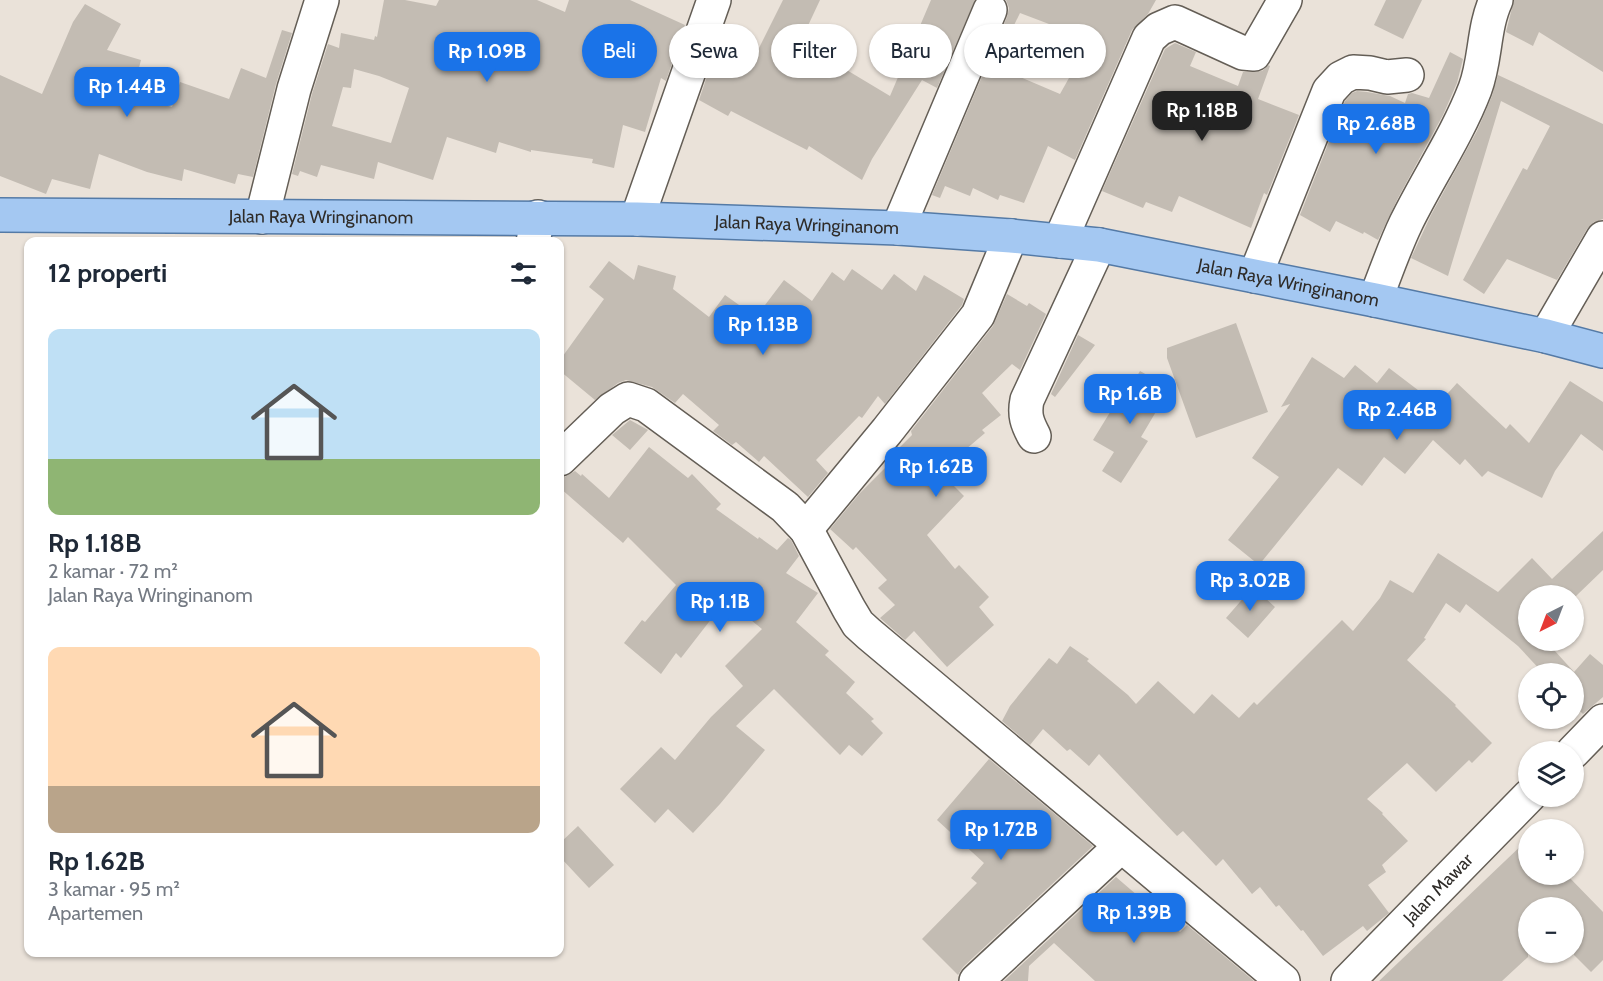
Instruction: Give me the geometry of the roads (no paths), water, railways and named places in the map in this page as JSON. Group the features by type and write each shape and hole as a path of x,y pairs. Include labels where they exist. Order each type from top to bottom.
{"main road":[{"name":"Jalan Raya Wringinanom","path":"0,215 262,217 536,229 637,219 898,228 1011,236 1099,245 1375,300 1546,336 1603,351"}],"street":[{"path":"262,217 294,89 322,0"},
{"path":"637,219 714,0"},
{"path":"1060,241 1149,38 1159,29 1175,22 1243,53 1254,54 1285,0"},
{"path":"1375,300 1406,224 1459,126 1476,87 1483,64 1492,9 1496,0"},
{"path":"898,228 990,10"},
{"path":"1255,276 1329,91 1341,78 1353,72 1387,77 1407,75"},
{"path":"806,529 978,315 1011,236"},
{"path":"1546,336 1603,238"},
{"path":"1034,436 1026,421 1027,400 1099,245"},
{"path":"564,455 612,409 628,399 646,405 785,507 806,529 849,609 858,624 869,634 1120,847 1283,981"},
{"name":"Jalan Mawar","path":"1360,977 1519,807"},
{"path":"976,981 1120,847"}]}
